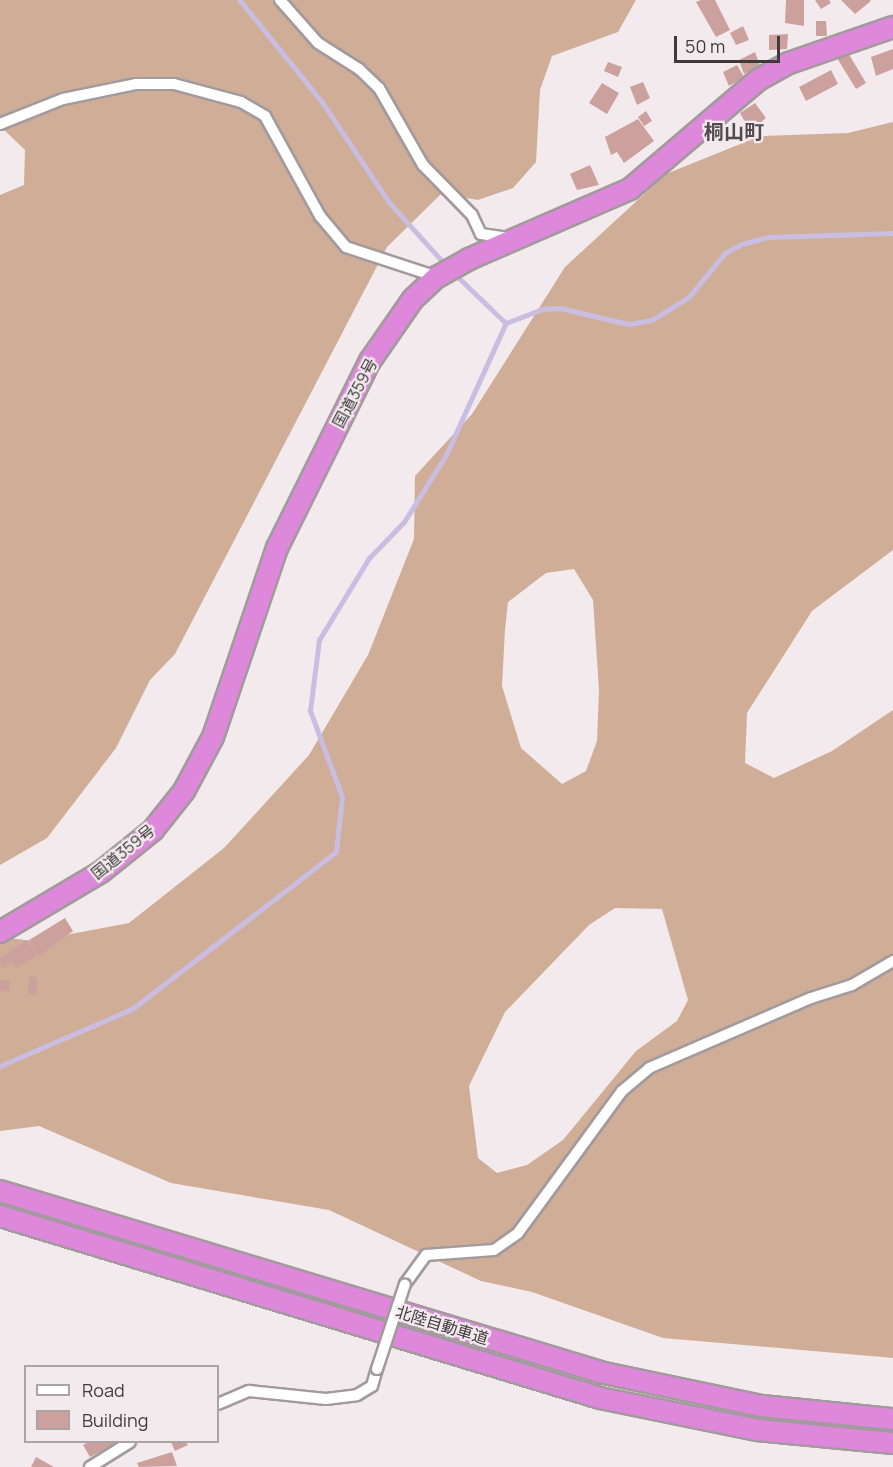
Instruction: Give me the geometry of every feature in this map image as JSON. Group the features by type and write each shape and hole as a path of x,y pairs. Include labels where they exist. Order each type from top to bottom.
{"highway":[{"name":"国道359号","path":"0,932 101,872 153,830 184,791 213,737 277,548 370,361 413,299 438,277 512,238 630,189 758,80 789,63 893,27"},
{"name":"北陸自動車道","path":"0,1191 604,1373 762,1406 893,1419"},
{"name":"北陸自動車道","path":"0,1216 600,1398 757,1430 893,1443"}],"street":[{"path":"280,0 318,43 359,69 379,88 417,156 472,215 481,234 512,238"},
{"path":"0,124 63,99 136,84 174,84 241,102 265,116 320,216 346,247 438,277"},
{"path":"219,1404 249,1391 326,1399 357,1395 372,1386 405,1284 426,1255 494,1250 518,1233 622,1090 649,1068 852,985 893,962"},
{"path":"90,1467 128,1443"}],"shaded area":[{"path":"0,0 636,0 618,32 552,56 540,90 536,162 513,188 478,200 441,194 387,247 175,654 150,680 116,748 47,838 0,865 0,195 24,185 25,150 0,126"},
{"path":"893,122 893,550 812,611 747,713 745,763 774,778 832,751 893,710 893,1358 663,1338 532,1292 481,1281 329,1210 171,1183 39,1126 0,1131 0,937 34,941 129,923 224,848 309,755 368,655 414,539 415,476 472,414 565,267 666,174 760,136 848,133","holes":["574,569 593,600 599,690 597,741 586,771 562,784 521,748 502,686 505,629 508,602 546,573","615,908 662,909 688,1000 677,1021 636,1051 563,1140 527,1165 497,1173 478,1158 469,1086 505,1012 589,925"]}],"building":[{"path":"715,0 730,30 716,37 696,2"},
{"path":"786,0 804,0 804,26 785,23"},
{"path":"815,0 829,0 831,3 821,9"},
{"path":"841,0 870,0 871,1 855,14"},
{"path":"816,21 826,21 827,36 816,36"},
{"path":"743,26 749,40 736,45 730,33"},
{"path":"788,34 787,49 769,50 769,35"},
{"path":"893,49 893,69 876,76 871,57"},
{"path":"847,51 866,83 856,89 837,58"},
{"path":"755,52 760,66 744,74 739,60"},
{"path":"608,62 622,67 618,77 604,71"},
{"path":"737,65 744,77 729,86 723,72"},
{"path":"831,70 838,84 806,101 799,87"},
{"path":"643,82 650,98 637,105 630,87"},
{"path":"602,83 619,93 607,114 589,103"},
{"path":"755,103 766,118 750,131 740,113"},
{"path":"646,111 652,121 644,126 638,117"},
{"path":"638,119 654,141 624,163 617,152 611,155 605,137"},
{"path":"590,165 599,185 577,190 570,174"},
{"path":"65,918 73,931 39,956 29,940"},
{"path":"27,940 37,956 16,968 12,962 2,969 0,958"},
{"path":"29,977 37,977 37,995 28,994"},
{"path":"0,980 10,981 9,992 0,991"},
{"path":"87,1443 118,1443 90,1457 83,1445"},
{"path":"171,1443 187,1443 188,1445 175,1451"},
{"path":"172,1452 177,1466 139,1467 137,1463"},
{"path":"36,1457 54,1467 31,1467"}],"waterway":[{"path":"240,0 323,103 389,202 446,265"},
{"path":"0,1066 132,1009 336,852 342,797 310,711 319,640 369,558 404,522 446,455 506,323 542,309 560,308 629,324 652,320 689,297 725,253 742,244 769,237 893,233"},
{"path":"454,273 506,323"}],"district":[{"name":"桐山町","path":"734,131"}]}
